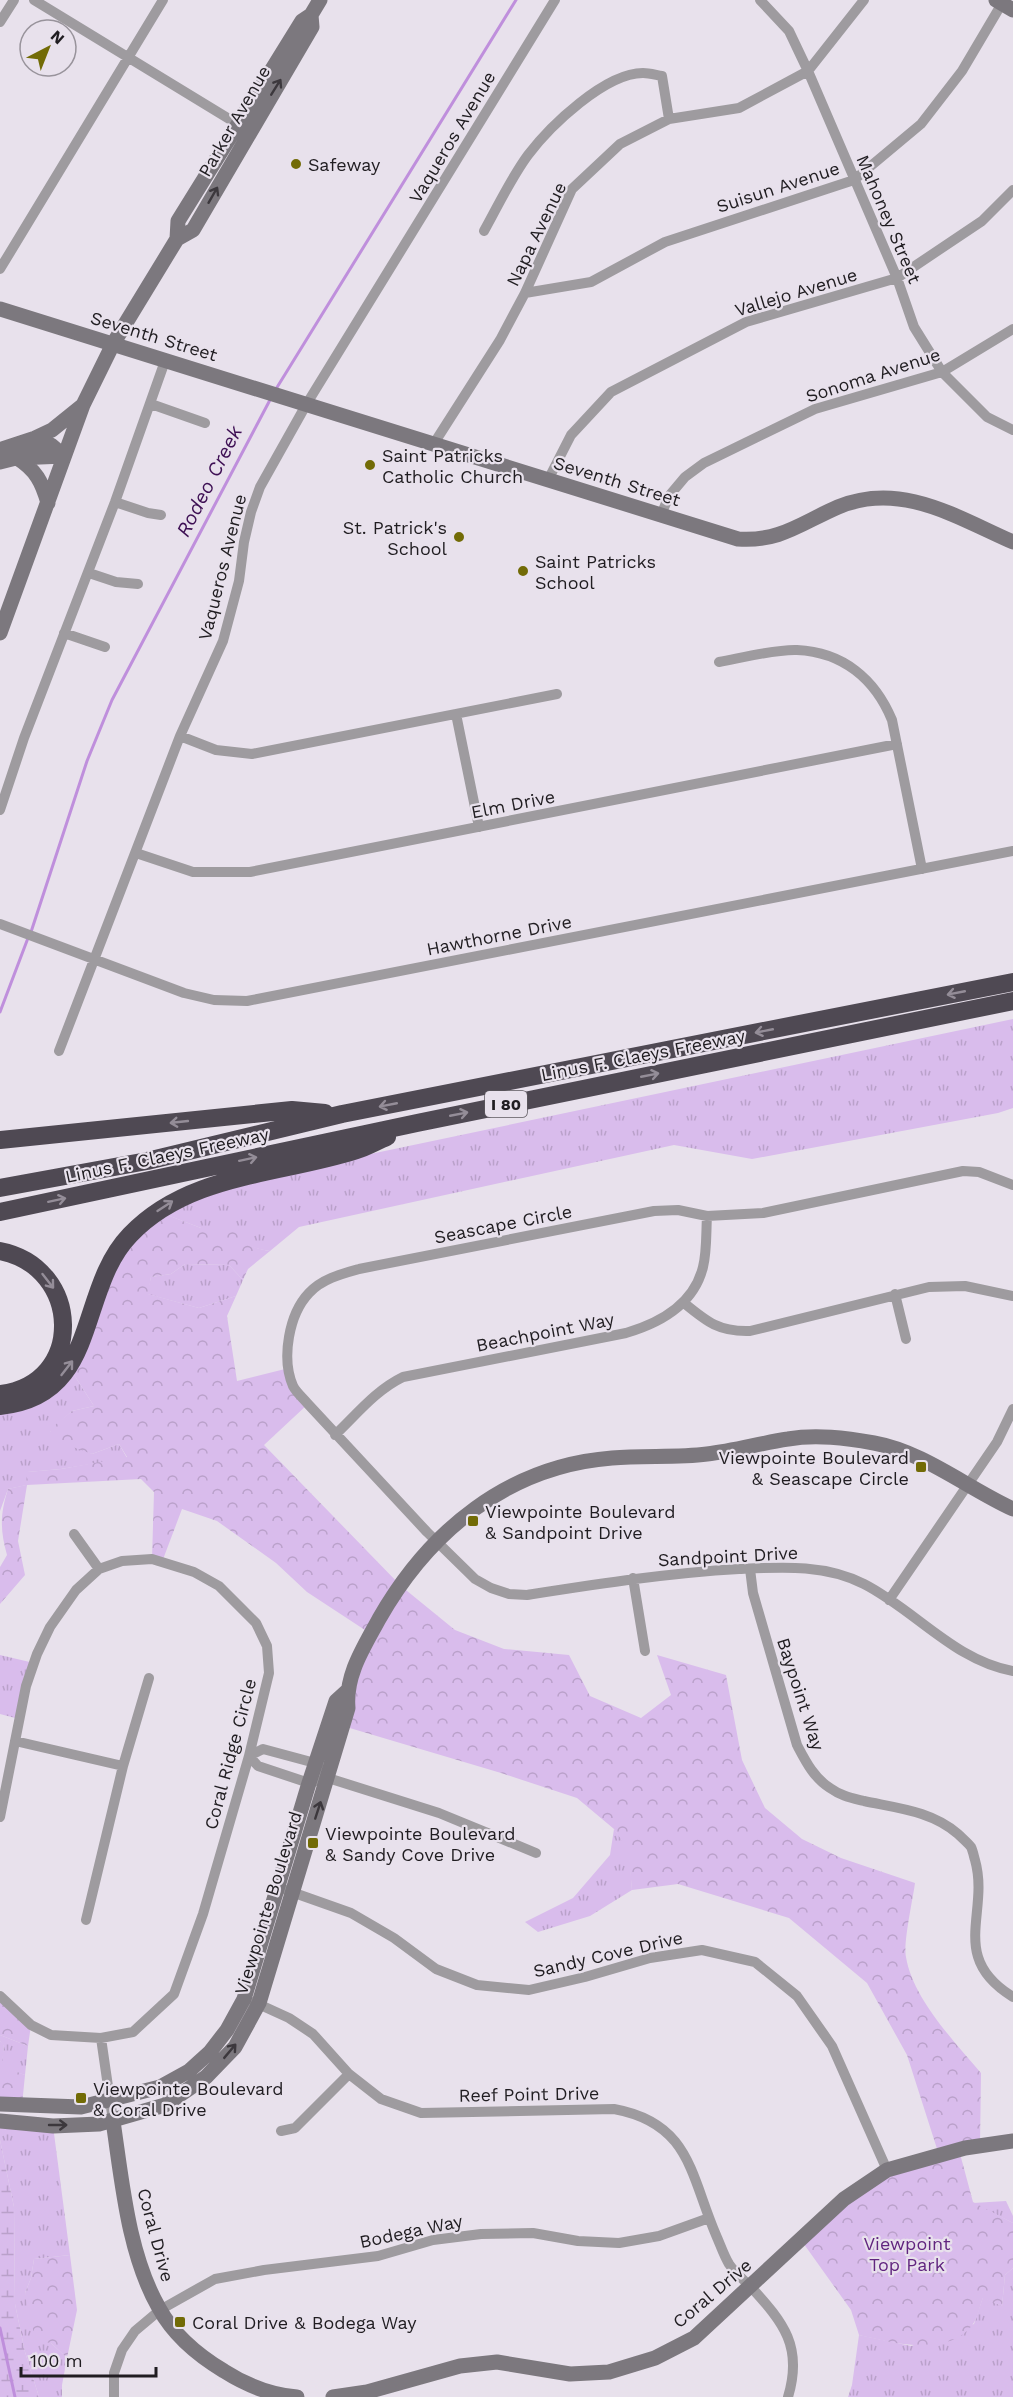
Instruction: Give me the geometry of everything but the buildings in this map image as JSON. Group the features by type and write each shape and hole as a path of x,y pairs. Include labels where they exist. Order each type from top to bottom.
{"highway":[{"name":"Linus F. Claeys Freeway","path":"0,1188 147,1161 342,1114 1013,982"},
{"name":"Linus F. Claeys Freeway","path":"0,1212 417,1123 1013,1001"},
{"path":"0,1140 292,1110 342,1114"},
{"path":"0,1406 21,1402 38,1395 55,1383 69,1367 80,1348 100,1281 111,1259 127,1237 146,1218 176,1199 209,1186 359,1150 417,1123"},
{"path":"0,1251 28,1261 48,1279 56,1290 62,1307 64,1323 62,1341 55,1360 45,1373 15,1392 0,1394"}],"street":[{"path":"0,22 14,0"},
{"path":"34,0 244,128"},
{"path":"0,269 163,0"},
{"name":"Parker Avenue","path":"0,633 83,405 113,344 177,239 193,230 244,128 302,21 311,15 320,0"},
{"name":"Vaqueros Avenue","path":"59,1051 180,736 213,666 230,618 246,532 260,486 306,405 555,0"},
{"name":"Mahoney Street","path":"759,0 789,31 808,71 897,279 914,327 942,372 987,417 1013,430"},
{"name":"Napa Avenue","path":"434,445 500,340 525,293 572,189 620,144 669,119 739,108 808,71 864,0"},
{"name":"Suisun Avenue","path":"525,293 591,282 665,242 854,180 921,124 962,71 1003,3"},
{"path":"484,231 527,156 552,126 576,105 614,82 642,73 662,76 669,119"},
{"name":"Vallejo Avenue","path":"548,480 571,435 611,392 746,322 897,279 982,221 1013,190"},
{"name":"Seventh Street","path":"0,309 738,539 756,540 789,532 860,499 884,497 907,498 930,505 1013,542"},
{"name":"Sonoma Avenue","path":"661,515 669,495 685,477 704,463 815,409 942,372 1013,329"},
{"path":"0,810 24,738 115,502 165,361"},
{"path":"151,404 205,423"},
{"path":"1,453 52,430 83,405"},
{"path":"1,453 51,446 64,456"},
{"path":"1,453 29,465 40,478 48,503"},
{"path":"16,458 64,456"},
{"path":"115,502 161,515"},
{"path":"88,573 116,582 138,584"},
{"path":"64,633 105,648"},
{"path":"719,662 795,650 820,653 844,662 866,678 884,700 892,720 922,869"},
{"path":"180,736 216,750 252,754 557,694"},
{"path":"456,714 479,827"},
{"name":"Elm Drive","path":"135,853 193,872 250,872 897,744"},
{"name":"Hawthorne Drive","path":"0,924 184,993 214,1000 247,1001 1013,851"},
{"name":"Seascape Circle","path":"437,1542 335,1435 293,1386 288,1349 289,1332 295,1314 309,1293 334,1276 359,1269 654,1211 678,1210 707,1216 763,1213 963,1171 979,1172 1013,1185"},
{"name":"Beachpoint Way","path":"335,1435 377,1394 404,1377 626,1333 659,1321 684,1303 703,1268 707,1216"},
{"path":"684,1303 709,1323 722,1329 750,1331 929,1287 965,1287 1013,1296"},
{"path":"895,1294 906,1339"},
{"path":"889,1600 997,1442 1013,1409"},
{"name":"Viewpointe Boulevard","path":"0,2121 53,2126 99,2124 165,2105 206,2078 235,2047 294,1891 348,1708 347,1691 359,1656 395,1593 437,1542 499,1491 534,1475 574,1464 612,1458 706,1455 789,1439 843,1438 876,1443 924,1461 1013,1509"},
{"path":"74,1534 99,1569"},
{"name":"Sandpoint Drive","path":"437,1542 475,1579 491,1588 527,1595 633,1578 691,1572 807,1568 836,1573 865,1584 978,1660 1013,1671"},
{"name":"Coral Ridge Circle","path":"0,1817 26,1686 37,1654 50,1628 76,1590 99,1569 122,1561 152,1559 194,1572 219,1586 256,1623 267,1646 269,1673 249,1756 203,1914 174,1994 133,2032 101,2038 51,2035 31,2025 0,1996"},
{"name":"Baypoint Way","path":"750,1569 753,1593 797,1745 805,1761 815,1775 842,1795 926,1815 941,1821 971,1847 978,1872 974,1936 976,1950 992,1979 1013,1997"},
{"path":"633,1578 645,1651"},
{"path":"86,1920 123,1766 149,1678"},
{"name":"Viewpointe Boulevard","path":"0,2104 81,2107 160,2087 189,2071 210,2052 251,2001 277,1888 309,1782 336,1701 347,1691"},
{"path":"15,1741 123,1766"},
{"path":"328,1778 315,1763 263,1749 249,1756 258,1767 309,1782 328,1778 439,1813 536,1853"},
{"name":"Sandy Cove Drive","path":"277,1888 294,1891 351,1913 394,1938 436,1969 477,1985 529,1990 650,1958 702,1950 755,1962 797,1996 832,2046 887,2170"},
{"name":"Reef Point Drive","path":"251,2001 289,2018 313,2034 349,2074 381,2099 421,2113 614,2109 638,2114 662,2127 681,2148 694,2174 709,2218 729,2264 776,2314 792,2343 793,2380 788,2397"},
{"name":"Coral Drive","path":"101,2038 123,2191 137,2253 148,2288 160,2310 200,2356 239,2381 280,2396 297,2397"},
{"path":"281,2131 294,2128 349,2074"},
{"name":"Coral Drive","path":"333,2397 367,2392 460,2366 497,2362 570,2374 609,2372 655,2358 694,2338 844,2199 887,2170 965,2148 1013,2141"},
{"name":"Bodega Way","path":"114,2397 114,2373 122,2350 135,2331 160,2310 215,2279 264,2270 378,2256 433,2240 481,2234 534,2233 578,2241 619,2243 659,2236 709,2218"}],"green space":[{"path":"1013,1019 1013,1108 998,1113 752,1159 674,1145 299,1227 270,1251 248,1244 232,1228 201,1228 167,1215 201,1195 337,1161"},
{"name":"Viewpoint Top Park","path":"157,1211 201,1228 233,1228 248,1244 270,1251 248,1269 243,1280 229,1265 185,1264 171,1274 151,1277 148,1294 199,1308 236,1296 227,1316 237,1381 289,1368 308,1404 264,1445 401,1586 455,1630 504,1649 569,1655 590,1696 641,1718 671,1695 657,1655 726,1675 742,1760 765,1808 802,1839 841,1858 915,1883 905,1950 910,1973 936,2019 981,2073 980,2146 959,2150 973,2202 1013,2223 1013,2268 1005,2275 1002,2306 983,2298 975,2321 962,2335 935,2345 903,2344 859,2335 851,2310 801,2240 887,2170 939,2155 907,2055 867,1983 789,1918 678,1884 632,1890 628,1849 614,1829 577,1798 343,1726 371,1634 307,1592 276,1563 217,1521 182,1509 162,1562 152,1559 154,1492 141,1479 27,1485 18,1541 25,1575 0,1604 0,1567 7,1555 2,1530 2,1514 8,1489 26,1485 27,1472 61,1469 127,1457 119,1444 92,1454 62,1443 49,1430 72,1411 94,1406 69,1367 100,1281"},
{"path":"185,1264 229,1265 243,1280 236,1296 199,1308 147,1294 151,1277 171,1274"},
{"path":"69,1367 94,1406 72,1411 50,1431 92,1454 119,1444 127,1458 28,1472 27,1485 8,1489 0,1511 0,1406"},
{"path":"0,1655 34,1663 19,1719 0,1714"},
{"path":"614,1829 629,1849 632,1890 590,1916 538,1932 525,1922 573,1898 610,1855"},
{"path":"0,1996 31,2025 28,2046 0,2035"},
{"path":"0,2035 28,2046 25,2075 1,2067 4,2045 0,2041"},
{"path":"0,2041 4,2044 2,2066 25,2075 22,2105 0,2104"},
{"path":"0,2121 53,2126 70,2255 34,2259 31,2278 25,2293 51,2343 67,2358 62,2397 39,2397 25,2352 15,2304 14,2207 0,2140"},
{"path":"0,2140 14,2207 15,2304 25,2352 39,2397 0,2397"},
{"path":"1006,2201 1013,2216 1013,2223 973,2203"},
{"path":"70,2255 77,2310 67,2358 51,2343 37,2341 29,2318 25,2293 31,2278 34,2259"},
{"path":"1013,2268 1013,2397 848,2397 852,2385 859,2335 911,2346 974,2324 983,2297 1002,2306 1005,2275"}],"waterway":[{"name":"Rodeo Creek","path":"276,389 516,0"},
{"name":"Rodeo Creek","path":"31,932 87,761 112,700 271,398"},
{"name":"Rodeo Creek","path":"0,1012 28,938"},
{"name":"Rodeo Creek","path":"0,2328 15,2397"}],"place":[{"name":"Safeway","path":"296,164"},
{"name":"Saint Patricks Catholic Church","path":"370,465"},
{"name":"St. Patrick's School","path":"459,537"},
{"name":"Saint Patricks School","path":"523,571"},
{"name":"Viewpointe Boulevard & Seascape Circle","path":"921,1467"},
{"name":"Viewpointe Boulevard & Sandpoint Drive","path":"473,1521"},
{"name":"Viewpointe Boulevard & Sandy Cove Drive","path":"313,1843"},
{"name":"Viewpointe Boulevard & Coral Drive","path":"81,2098"},
{"name":"Coral Drive & Bodega Way","path":"180,2322"}]}
